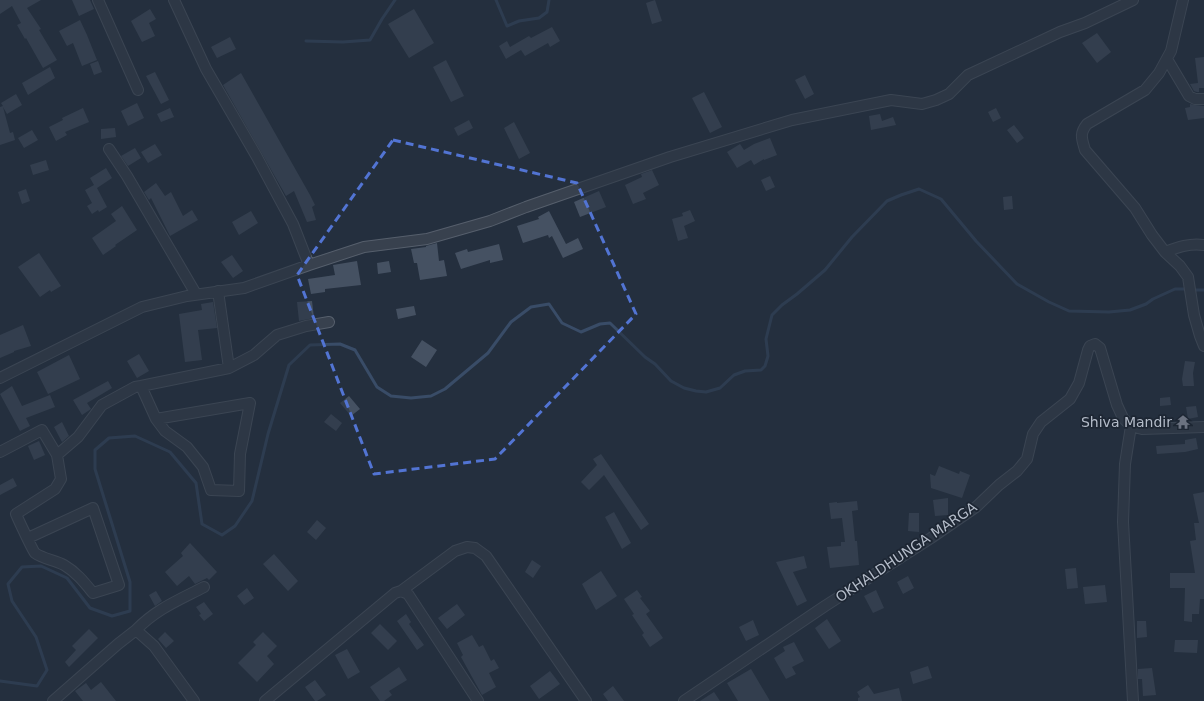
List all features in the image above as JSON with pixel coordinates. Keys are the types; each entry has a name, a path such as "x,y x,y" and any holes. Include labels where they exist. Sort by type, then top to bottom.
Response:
{"street":[{"path":"98,0 138,90"},
{"path":"174,0 206,69 257,157 293,224 309,265"},
{"path":"0,378 142,307 196,294 244,288 364,247 428,239 490,221 526,206 670,157 792,120 891,100 922,104 936,100 949,94 968,75 1133,0"},
{"path":"1184,0 1171,51 1160,74 1145,90 1087,124 1082,130 1082,139 1085,150 1135,208 1165,252 1180,266 1188,277 1194,315 1204,346"},
{"path":"1167,59 1189,96 1196,99 1204,99"},
{"path":"110,149 196,294"},
{"path":"1165,252 1180,246 1196,244 1204,245"},
{"path":"218,291 229,368"},
{"path":"57,456 78,437 102,405 135,386 229,368 254,355 278,335 306,326 329,322"},
{"name":"OKHALDHUNGA MARGA","path":"684,701 976,507 999,485 1017,471 1027,459 1033,434 1041,422 1070,399 1079,384 1088,350 1092,344 1095,344 1100,348 1117,405 1123,418 1131,426"},
{"path":"141,386 156,419 166,431 187,447 203,467 211,490 239,491 240,454 250,403 156,419"},
{"path":"1133,701 1123,522 1125,464 1131,426 1142,429 1204,427"},
{"path":"0,452 42,430 57,456 61,479 55,489 16,514 34,552 42,557 63,564 79,576 93,593 119,585 93,508 28,538"},
{"path":"265,701 395,593 401,591 456,551 467,547 475,548 486,556 586,701"},
{"path":"52,701 136,630 148,618 165,606 204,587"},
{"path":"401,591 408,594 478,701"},
{"path":"136,630 154,646 194,701"}],"highlighted area":[{"path":"393,140 577,183 636,314 495,459 374,474 297,275"}],"building":[{"path":"0,0 41,0 27,8 41,29 39,30 57,60 43,68 17,25 21,23 12,6 0,14"},
{"path":"72,0 90,0 94,9 79,16"},
{"path":"655,0 662,21 652,24 646,3"},
{"path":"150,9 156,19 149,23 155,36 142,42 131,21"},
{"path":"414,9 434,43 409,58 388,24"},
{"path":"80,20 97,60 82,66 73,43 67,46 59,31"},
{"path":"552,27 560,41 550,47 548,43 525,56 521,50 506,59 499,46 507,41 510,47 529,36 531,38"},
{"path":"1097,33 1111,52 1097,63 1082,43"},
{"path":"230,37 236,49 217,58 211,47"},
{"path":"1204,57 1204,88 1199,88 1199,92 1197,92 1194,91 1190,84 1198,83 1195,58"},
{"path":"446,60 464,96 451,102 433,67"},
{"path":"98,61 102,72 94,75 90,64"},
{"path":"50,67 55,78 28,95 22,83"},
{"path":"155,72 169,100 161,104 146,76"},
{"path":"241,73 310,195 315,205 312,207 316,220 307,222 294,191 286,196 223,85"},
{"path":"805,75 814,94 805,99 795,80"},
{"path":"704,92 722,127 710,133 692,98"},
{"path":"16,94 22,105 7,114 3,107 10,133 13,132 15,140 0,145 0,107 3,106 1,103"},
{"path":"137,103 144,118 128,126 121,111"},
{"path":"1190,104 1204,106 1204,118 1188,120 1185,108 1190,107"},
{"path":"83,108 89,122 65,132 67,135 56,141 49,127 63,120 62,118"},
{"path":"170,108 174,117 161,122 157,114"},
{"path":"996,108 1001,118 993,122 988,112"},
{"path":"880,114 882,121 893,117 896,125 871,130 869,116"},
{"path":"469,120 473,128 458,136 454,128"},
{"path":"514,122 530,153 519,159 504,128"},
{"path":"1014,125 1024,138 1017,143 1007,130"},
{"path":"115,128 116,137 101,139 101,129"},
{"path":"32,130 38,140 24,148 18,138"},
{"path":"770,138 777,155 764,159 754,165 751,160 737,168 727,152 740,144 744,150 754,144"},
{"path":"155,144 162,155 148,163 141,152"},
{"path":"135,148 141,158 128,166 121,156"},
{"path":"46,160 49,170 33,175 30,165"},
{"path":"106,168 112,178 97,188 107,207 92,214 87,206 92,203 85,190 94,185 90,178"},
{"path":"652,170 659,185 643,193 646,199 633,204 625,185 642,177 641,174"},
{"path":"770,176 775,187 766,191 761,180"},
{"path":"156,183 165,196 171,192 183,216 192,210 198,220 170,236 151,198 149,200 144,192"},
{"path":"26,189 30,201 22,204 18,192"},
{"path":"599,191 606,207 580,217 574,202"},
{"path":"1012,196 1013,209 1004,210 1003,197"},
{"path":"122,206 137,230 103,255 92,238 116,221 111,214"},
{"path":"690,210 695,221 684,226 688,238 678,241 672,219 683,216 682,213"},
{"path":"251,211 258,223 239,235 232,222"},
{"path":"549,211 566,244 578,238 583,249 563,258 552,236 549,238 548,235 523,243 517,226 539,219 538,217"},
{"path":"437,243 439,261 444,260 447,276 420,280 417,263 414,263 411,249 426,247"},
{"path":"499,244 503,260 490,263 490,260 461,269 455,253 467,249 468,252"},
{"path":"39,253 61,286 51,292 50,290 40,297 18,267"},
{"path":"232,255 243,271 233,278 221,262"},
{"path":"357,261 361,285 325,289 325,292 311,294 308,279 335,275 333,265"},
{"path":"389,261 391,272 378,274 377,263"},
{"path":"312,301 314,318 299,321 297,302"},
{"path":"213,302 217,328 198,330 202,360 185,362 179,314 202,310 201,304"},
{"path":"414,306 416,315 398,319 396,309"},
{"path":"23,325 31,346 14,351 0,358 0,335"},
{"path":"422,340 437,350 426,367 411,357"},
{"path":"139,354 149,371 137,378 127,361"},
{"path":"69,355 80,379 48,394 37,372"},
{"path":"1185,361 1195,362 1193,373 1194,386 1183,386 1182,379"},
{"path":"108,381 112,388 87,403 91,409 82,415 73,400"},
{"path":"12,386 22,406 50,395 55,407 26,418 30,426 20,431 0,394"},
{"path":"349,396 360,409 351,416 340,403"},
{"path":"1170,397 1171,405 1160,406 1160,398"},
{"path":"1196,406 1198,417 1188,419 1186,407"},
{"path":"331,414 342,423 336,431 324,422"},
{"path":"62,422 69,436 62,442 54,427"},
{"path":"1196,438 1198,449 1185,452 1157,454 1156,446 1185,444 1185,440"},
{"path":"39,441 45,455 34,460 28,446"},
{"path":"601,454 649,524 641,530 604,475 589,490 581,482 597,465 593,459"},
{"path":"939,466 959,474 960,471 970,475 962,498 931,488 930,474 935,476"},
{"path":"13,478 17,486 0,495 0,485"},
{"path":"1204,492 1204,599 1200,599 1199,614 1192,614 1192,622 1184,621 1185,588 1170,588 1170,573 1195,573 1190,541 1196,540 1194,523 1199,523 1193,494"},
{"path":"948,498 948,515 935,516 933,500"},
{"path":"857,501 858,510 852,511 859,565 830,568 827,547 841,546 841,542 845,542 842,518 831,519 829,503"},
{"path":"614,512 631,543 622,549 605,517"},
{"path":"909,513 919,513 919,532 908,531"},
{"path":"317,520 326,528 316,540 307,532"},
{"path":"190,543 217,572 209,580 207,578 195,584 189,576 177,586 165,572 183,556 181,553"},
{"path":"274,554 298,581 288,591 263,564"},
{"path":"804,556 807,568 793,572 807,601 797,606 776,562"},
{"path":"532,560 541,566 533,578 525,572"},
{"path":"1076,568 1078,588 1067,589 1065,569"},
{"path":"601,571 617,596 596,610 582,584"},
{"path":"908,576 914,588 903,594 897,582"},
{"path":"1105,585 1107,602 1085,604 1083,587"},
{"path":"247,588 254,598 244,605 237,596"},
{"path":"637,590 642,597 640,598 650,611 646,614 663,638 650,647 642,635 644,633 632,615 634,614 624,599"},
{"path":"876,590 884,608 873,613 864,596"},
{"path":"156,591 162,601 155,606 149,595"},
{"path":"204,602 213,614 204,621 199,615 201,614 196,607"},
{"path":"457,604 465,615 447,629 438,618"},
{"path":"406,614 411,622 409,624 424,645 417,650 397,621"},
{"path":"827,619 841,641 829,649 815,628"},
{"path":"753,620 759,635 746,641 739,627"},
{"path":"1137,621 1146,621 1147,637 1137,638"},
{"path":"380,624 397,641 388,650 371,633"},
{"path":"89,629 98,638 69,667 65,662 76,650 72,646"},
{"path":"165,632 174,641 166,648 158,639"},
{"path":"263,632 277,646 267,656 274,664 257,682 238,663 256,645 253,642"},
{"path":"472,635 479,647 483,645 491,661 494,659 499,668 489,673 496,687 482,695 461,657 463,655 457,643"},
{"path":"1175,640 1198,640 1197,653 1174,652"},
{"path":"794,642 804,661 792,667 796,674 786,679 774,658 785,651 783,647"},
{"path":"347,649 360,672 348,679 335,655"},
{"path":"928,666 932,678 913,684 910,672"},
{"path":"399,667 407,680 389,691 392,695 384,701 380,701 370,687"},
{"path":"1152,668 1156,695 1143,696 1142,679 1138,679 1138,669"},
{"path":"751,669 770,701 738,701 727,683"},
{"path":"550,671 560,684 539,699 530,686"},
{"path":"315,680 326,695 317,701 315,701 305,687"},
{"path":"101,682 116,701 83,701 75,691 86,683 91,690"},
{"path":"868,685 874,694 899,688 902,701 858,701 858,698 860,697 857,692"},
{"path":"613,686 624,701 608,701 603,694"},
{"path":"714,692 720,701 700,701"}],"waterway":[{"path":"306,41 343,42 370,40 395,0"},
{"path":"496,0 507,26 519,21 539,18 547,12 549,0"},
{"path":"0,681 37,686 47,670 36,637 12,601 8,584 22,567 41,566 67,578 90,608 112,616 130,611 130,582 95,469 95,450 109,438 135,436 170,452 196,483 202,524 222,535 235,526 252,501 268,434 289,365 310,345 340,344 355,350 377,387 391,396 411,398 431,396 445,389 488,353 511,322 531,307 549,304 562,323 581,332 600,324 610,323 645,357 655,364 671,381 684,388 706,392 720,388 734,375 745,371 761,370 765,366 768,356 766,339 772,315 825,270 852,237 887,201 919,189 941,199 976,241 1017,284 1049,302 1069,311 1109,312 1130,310 1146,304 1153,299 1175,289 1187,289"},
{"path":"1193,290 1204,290"}],"place":[{"name":"Shiva Mandir","path":"1183,422"}]}
